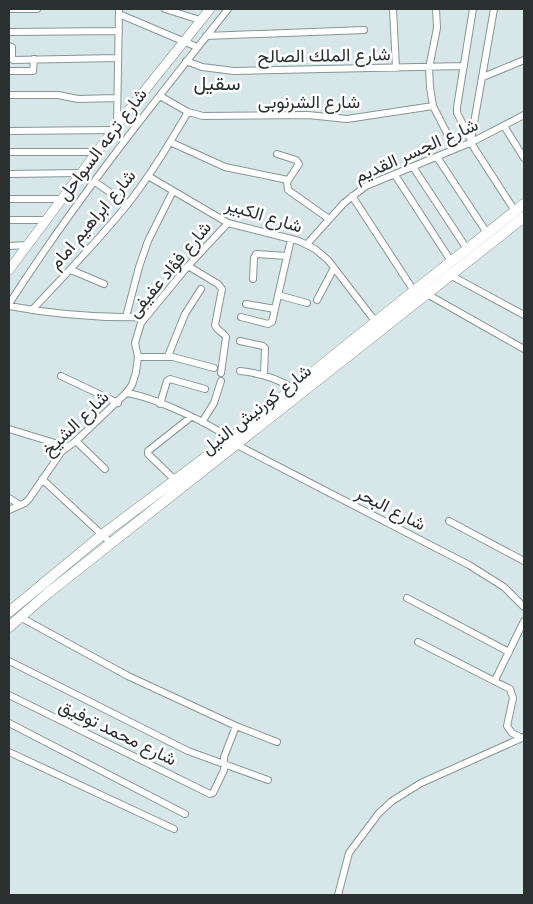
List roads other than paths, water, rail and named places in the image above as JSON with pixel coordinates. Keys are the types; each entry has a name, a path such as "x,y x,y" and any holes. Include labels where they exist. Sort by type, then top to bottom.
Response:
{"main road":[{"name":"شارع ترعه السواحل","path":"9,269 115,127 210,9"},
{"name":"شارع كورنيش النيل","path":"9,612 102,535 174,479 233,442 293,388 427,294 520,214 524,204"},
{"name":"شارع كورنيش النيل","path":"9,627 345,352 375,322 487,233 520,214"}],"street":[{"path":"9,9 37,9"},
{"path":"165,9 200,20"},
{"name":"شارع ترعه السواحل","path":"9,305 49,242 186,61 228,9"},
{"path":"393,9 396,68"},
{"path":"436,9 436,39 429,68 432,106 456,149"},
{"path":"473,9 457,110 471,141 520,214"},
{"path":"471,141 494,9"},
{"path":"9,131 115,127 119,11 197,47"},
{"path":"206,36 364,30"},
{"path":"9,32 118,31"},
{"path":"9,46 12,47 12,60 118,58"},
{"path":"9,71 33,71 34,59"},
{"path":"483,77 524,60"},
{"name":"شارع الملك الصالح","path":"186,61 202,67 234,71 464,66"},
{"path":"9,95 58,95 78,99 117,98"},
{"name":"شارع الشرنوبى","path":"160,96 188,112 203,116 308,115 347,119 432,106"},
{"name":"شارع ابراهيم امام","path":"32,310 71,270 127,204 148,176 188,112"},
{"name":"شارع الجسر القديم","path":"307,244 352,196 375,181 395,175 456,149 524,115"},
{"path":"504,126 524,158"},
{"path":"170,142 225,167 288,180"},
{"path":"9,152 96,152"},
{"path":"277,154 296,160 299,164 288,180 286,186 288,190 329,219"},
{"path":"437,157 487,233"},
{"path":"413,167 467,249"},
{"path":"9,174 80,173"},
{"path":"395,175 451,262"},
{"name":"شارع الكبير","path":"148,176 228,223 291,238 307,244 322,254 375,322"},
{"path":"94,182 127,204"},
{"path":"126,318 139,267 148,241 173,191"},
{"path":"352,196 414,291"},
{"path":"9,199 61,199"},
{"path":"9,220 46,220"},
{"name":"شارع فؤاد عفيفى","path":"126,393 134,379 138,357 134,343 144,317 228,223"},
{"path":"241,317 270,324 273,320 291,238"},
{"path":"9,246 27,245"},
{"path":"253,279 254,258 256,254 287,256"},
{"path":"188,266 218,284 222,289 215,325 226,337 221,373"},
{"path":"317,300 334,268"},
{"path":"71,270 104,284"},
{"path":"450,275 524,315"},
{"path":"168,356 185,314 201,289"},
{"path":"427,294 524,350"},
{"path":"278,296 307,303"},
{"path":"246,304 275,309"},
{"path":"9,305 32,310 126,318 144,317"},
{"path":"240,341 263,346 264,375"},
{"path":"138,357 168,356 214,368"},
{"path":"240,371 279,379 293,388"},
{"path":"61,376 118,403"},
{"path":"160,404 167,381 170,379 205,389"},
{"path":"202,422 214,403 221,381"},
{"name":"شارع الشيخ","path":"9,510 29,499 58,456 118,403 126,393 191,416 218,429 233,442"},
{"path":"174,479 148,454 148,451 191,416"},
{"path":"9,429 68,447"},
{"path":"76,441 105,469"},
{"name":"شارع البحر","path":"233,442 469,565 504,586 524,606"},
{"path":"42,479 111,543"},
{"path":"9,498 20,505"},
{"path":"449,521 524,561"},
{"path":"407,598 508,652"},
{"path":"20,617 128,676 236,726 278,742"},
{"path":"496,681 524,621"},
{"path":"418,642 510,689 513,698 507,726 512,733 523,737"},
{"path":"9,661 188,751 268,780"},
{"name":"شارع محمد توفيق","path":"9,695 210,794 213,793 224,770 224,764"},
{"path":"9,723 185,814"},
{"path":"224,764 224,757 236,726"},
{"path":"338,895 348,853 379,813 392,801 421,783 523,737"},
{"path":"9,752 174,829"}],"district":[{"name":"سقيل","path":"217,83"}]}
